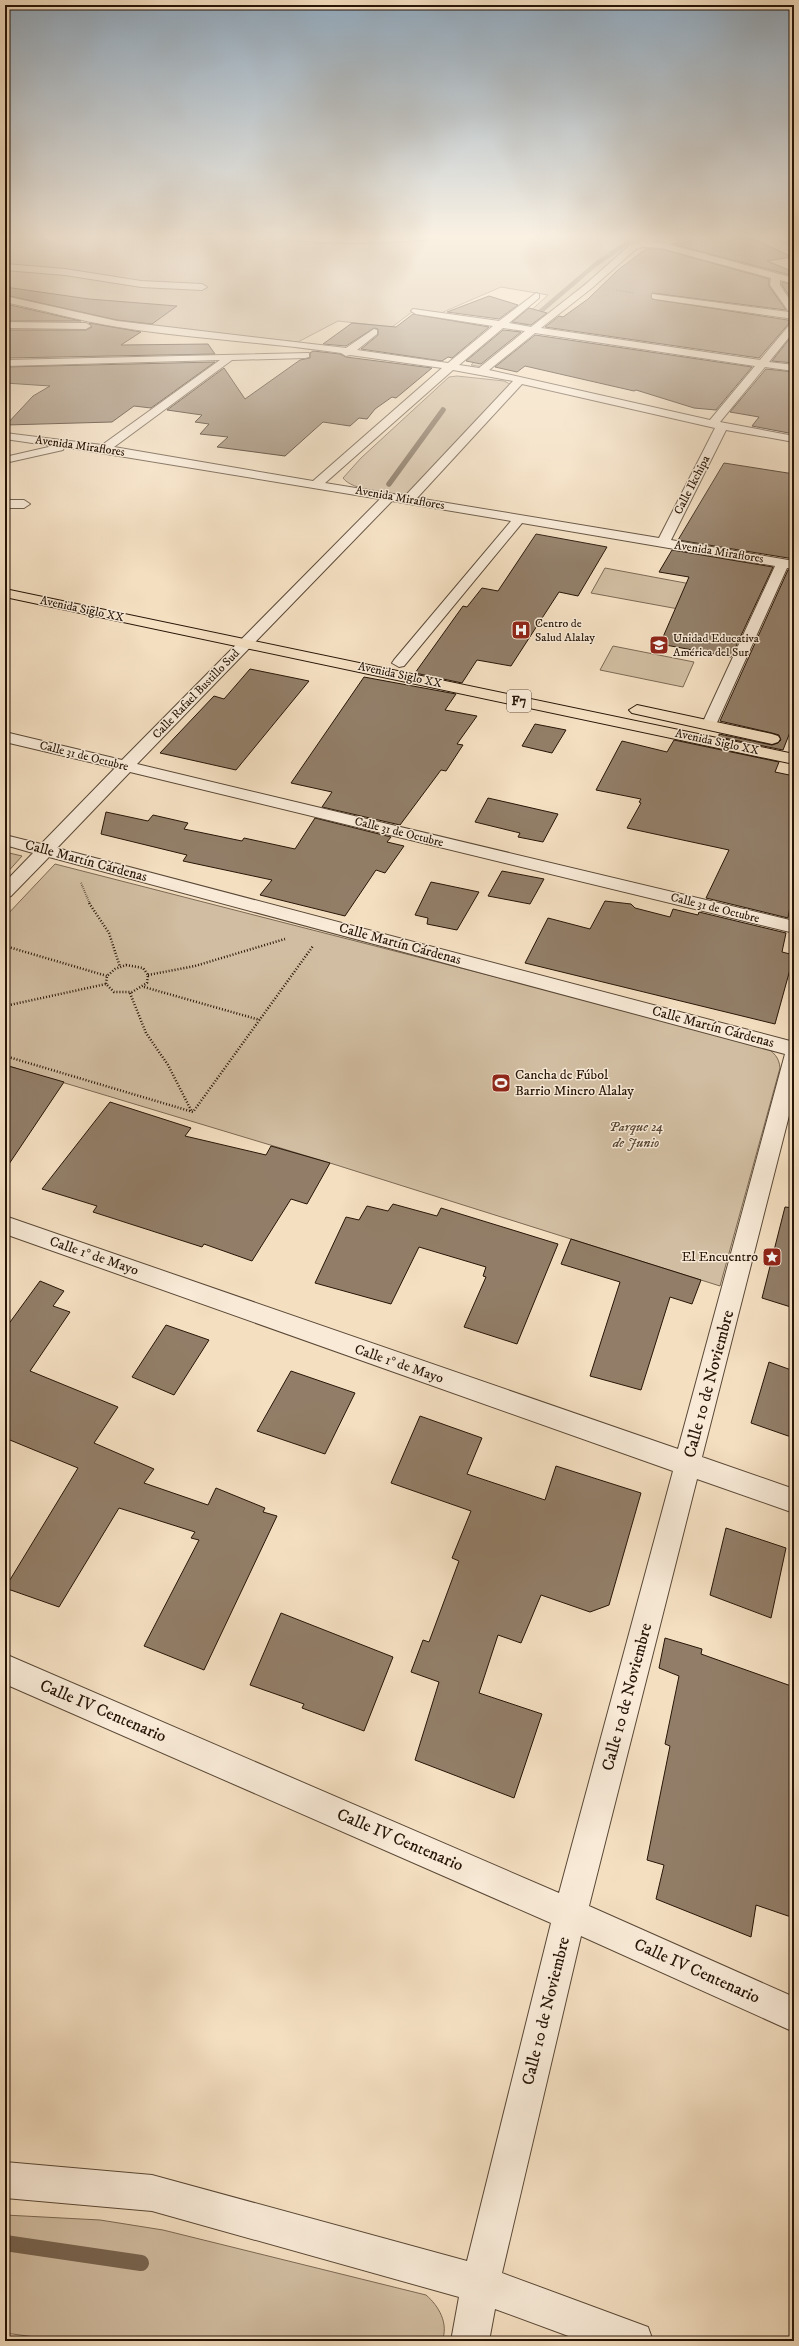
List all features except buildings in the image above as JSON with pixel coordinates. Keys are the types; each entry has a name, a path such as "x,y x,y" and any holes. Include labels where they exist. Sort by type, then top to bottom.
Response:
{"highway":[{"name":"Avenida Siglo XX","path":"5,582 250,638 794,758"},
{"name":"Avenida Siglo XX","path":"5,593 250,638 399,663 562,695"},
{"name":"Avenida Siglo XX","path":"624,708 710,724 786,742"}],"street":[{"path":"299,344 346,353 482,371 718,425 794,439"},
{"path":"5,363 228,359 346,353 357,344"},
{"path":"316,484 450,367 478,344"},
{"path":"482,371 517,344"},
{"path":"635,344 764,362 794,368"},
{"name":"Calle Ikchipa","path":"663,543 718,425 778,344"},
{"path":"104,449 228,359"},
{"path":"408,500 522,380"},
{"name":"Avenida Miraflores","path":"5,436 104,449 789,564"},
{"path":"5,460 76,445"},
{"name":"Calle Rafael Bustillo Sud","path":"5,892 250,638 389,497"},
{"path":"5,504 24,504"},
{"path":"399,663 520,518"},
{"path":"710,724 789,564"},
{"name":"Calle 31 de Octubre","path":"5,737 794,927"},
{"name":"Calle Martín Cárdenas","path":"5,840 326,929 794,1049"},
{"name":"Calle 10 de Noviembre","path":"470,2341 480,2284 570,1914 794,1056"},
{"name":"Calle 1° de Mayo","path":"5,1225 794,1501"},
{"name":"Calle IV Centenario","path":"5,1669 570,1914 794,2015"},
{"path":"5,2180 152,2192 480,2284 634,2341"}],"path":[{"path":"45,850 59,868 79,873 85,896 109,933 120,967"},
{"path":"148,975 195,966 326,929"},
{"path":"192,1112 326,929"},
{"path":"5,946 107,976"},
{"path":"148,975 138,966 120,967 107,976 106,984 111,991 117,993 130,993 144,987 260,1020"},
{"path":"144,987 148,975"},
{"path":"5,1006 106,984"},
{"path":"130,993 146,1033 168,1065 192,1112"},
{"path":"5,1056 192,1112"}],"green space":[{"path":"494,344 511,344 484,367 471,365"},
{"path":"457,376 504,381 510,384 407,495 363,489 355,486 343,478 361,458 449,377"},
{"path":"605,568 696,585 684,610 591,593"},
{"path":"613,646 694,662 683,687 600,670"},
{"path":"5,852 22,856 5,875"},
{"name":"Parque 24 de Junio","path":"55,864 765,1046 776,1056 780,1068 720,1286 330,1163 5,1065 5,917"},
{"path":"5,2215 100,2220 163,2230 426,2295 435,2304 442,2316 444,2335 442,2341 65,2341 5,2333"}],"waterway":[{"path":"389,484 443,410"},
{"path":"5,2243 141,2263"}],"place":[{"name":"Centro de Salud Alalay","path":"521,630"},
{"name":"Unidad Educativa América del Sur","path":"659,645"},
{"name":"Cancha de Fúbol Barrio Minero Alalay","path":"501,1083"},
{"name":"El Encuentro","path":"772,1257"}]}
